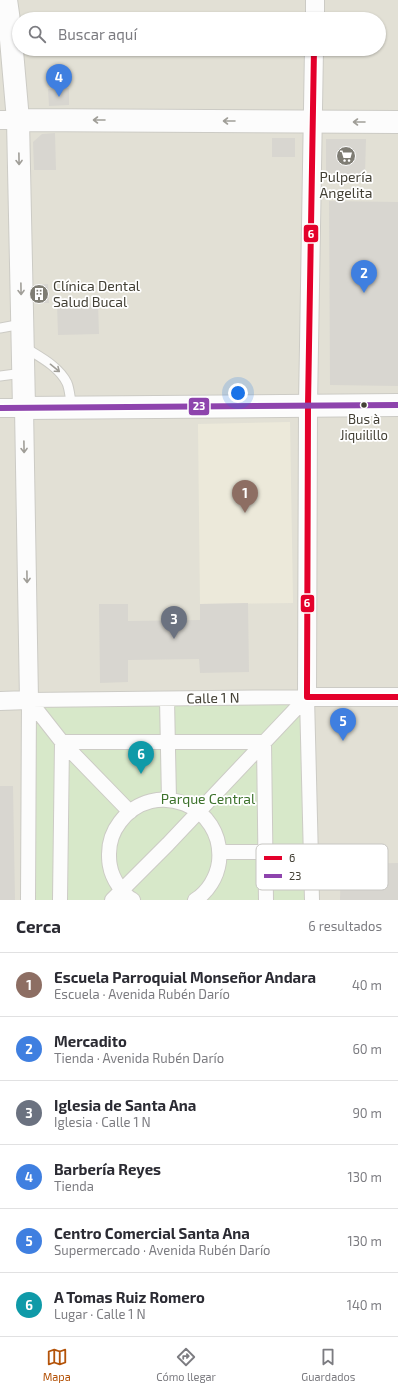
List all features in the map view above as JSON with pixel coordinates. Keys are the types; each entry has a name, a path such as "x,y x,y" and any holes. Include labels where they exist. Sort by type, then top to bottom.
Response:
{"street":[{"path":"6,0 10,28 9,120 24,373 29,700 28,900"},
{"path":"315,0 315,12"},
{"path":"311,844 307,697 308,405 314,56"},
{"path":"9,120 398,122"},
{"path":"0,408 398,405"},
{"path":"112,900 307,697"},
{"name":"Calle 1 N","path":"29,700 398,697"},
{"path":"167,699 168,800"},
{"path":"0,701 29,700"},
{"path":"29,700 62,742 130,812"},
{"path":"62,742 264,742"},
{"path":"60,900 62,742"},
{"path":"264,742 266,844"},
{"path":"134,900 129,898 117,884 110,866 109,848 114,830 126,815 141,804 159,800 177,801 194,808 207,819 216,835 220,852 218,870 202,898"},
{"path":"220,852 256,852"},
{"path":"312,890 312,900"}],"lane":[{"path":"0,328 22,324"},
{"path":"23,346 61,373 67,383 72,407"},
{"path":"0,376 24,373"}],"shaded area":[{"path":"0,0 398,0 398,900 0,900"},
{"path":"290,422 293,603 200,604 198,424"}],"green space":[{"name":"Parque Central","path":"307,697 311,844 256,844 256,890 312,890 312,900 28,900 29,700"}],"building":[{"path":"69,88 69,105 49,106 48,89"},
{"path":"55,133 56,170 34,170 33,142 42,134"},
{"path":"272,138 295,138 295,157 272,157"},
{"name":"Pulpería Angelita","path":"326,139 366,139 365,174 326,174"},
{"path":"329,201 398,202 398,386 330,385"},
{"name":"Clínica Dental Salud Bucal","path":"48,284 49,303 34,303 34,285"},
{"path":"98,303 99,334 58,335 57,304"},
{"path":"248,603 249,672 200,673 199,659 128,660 128,682 100,683 99,604 128,604 128,621 200,620 200,604"},
{"path":"0,786 13,786 15,900 0,900"},
{"path":"388,863 398,863 398,900 340,900 340,890 388,890"}],"transit line":[{"name":"6","path":"314,56 308,405 307,697 398,697"},
{"name":"23","path":"0,408 398,405"}],"place":[{"name":"Barbería Reyes","path":"59,97"},
{"name":"Pulpería Angelita","path":"346,156"},
{"name":"Mercadito","path":"364,293"},
{"name":"Clínica Dental Salud Bucal","path":"39,294"},
{"name":"Bus à Jiquilillo","path":"364,405"},
{"name":"Escuela Parroquial Monseñor Andara","path":"245,513"},
{"name":"Iglesia de Santa Ana","path":"174,639"},
{"name":"Centro Comercial Santa Ana","path":"343,741"},
{"name":"A Tomas Ruiz Romero","path":"141,774"}]}
